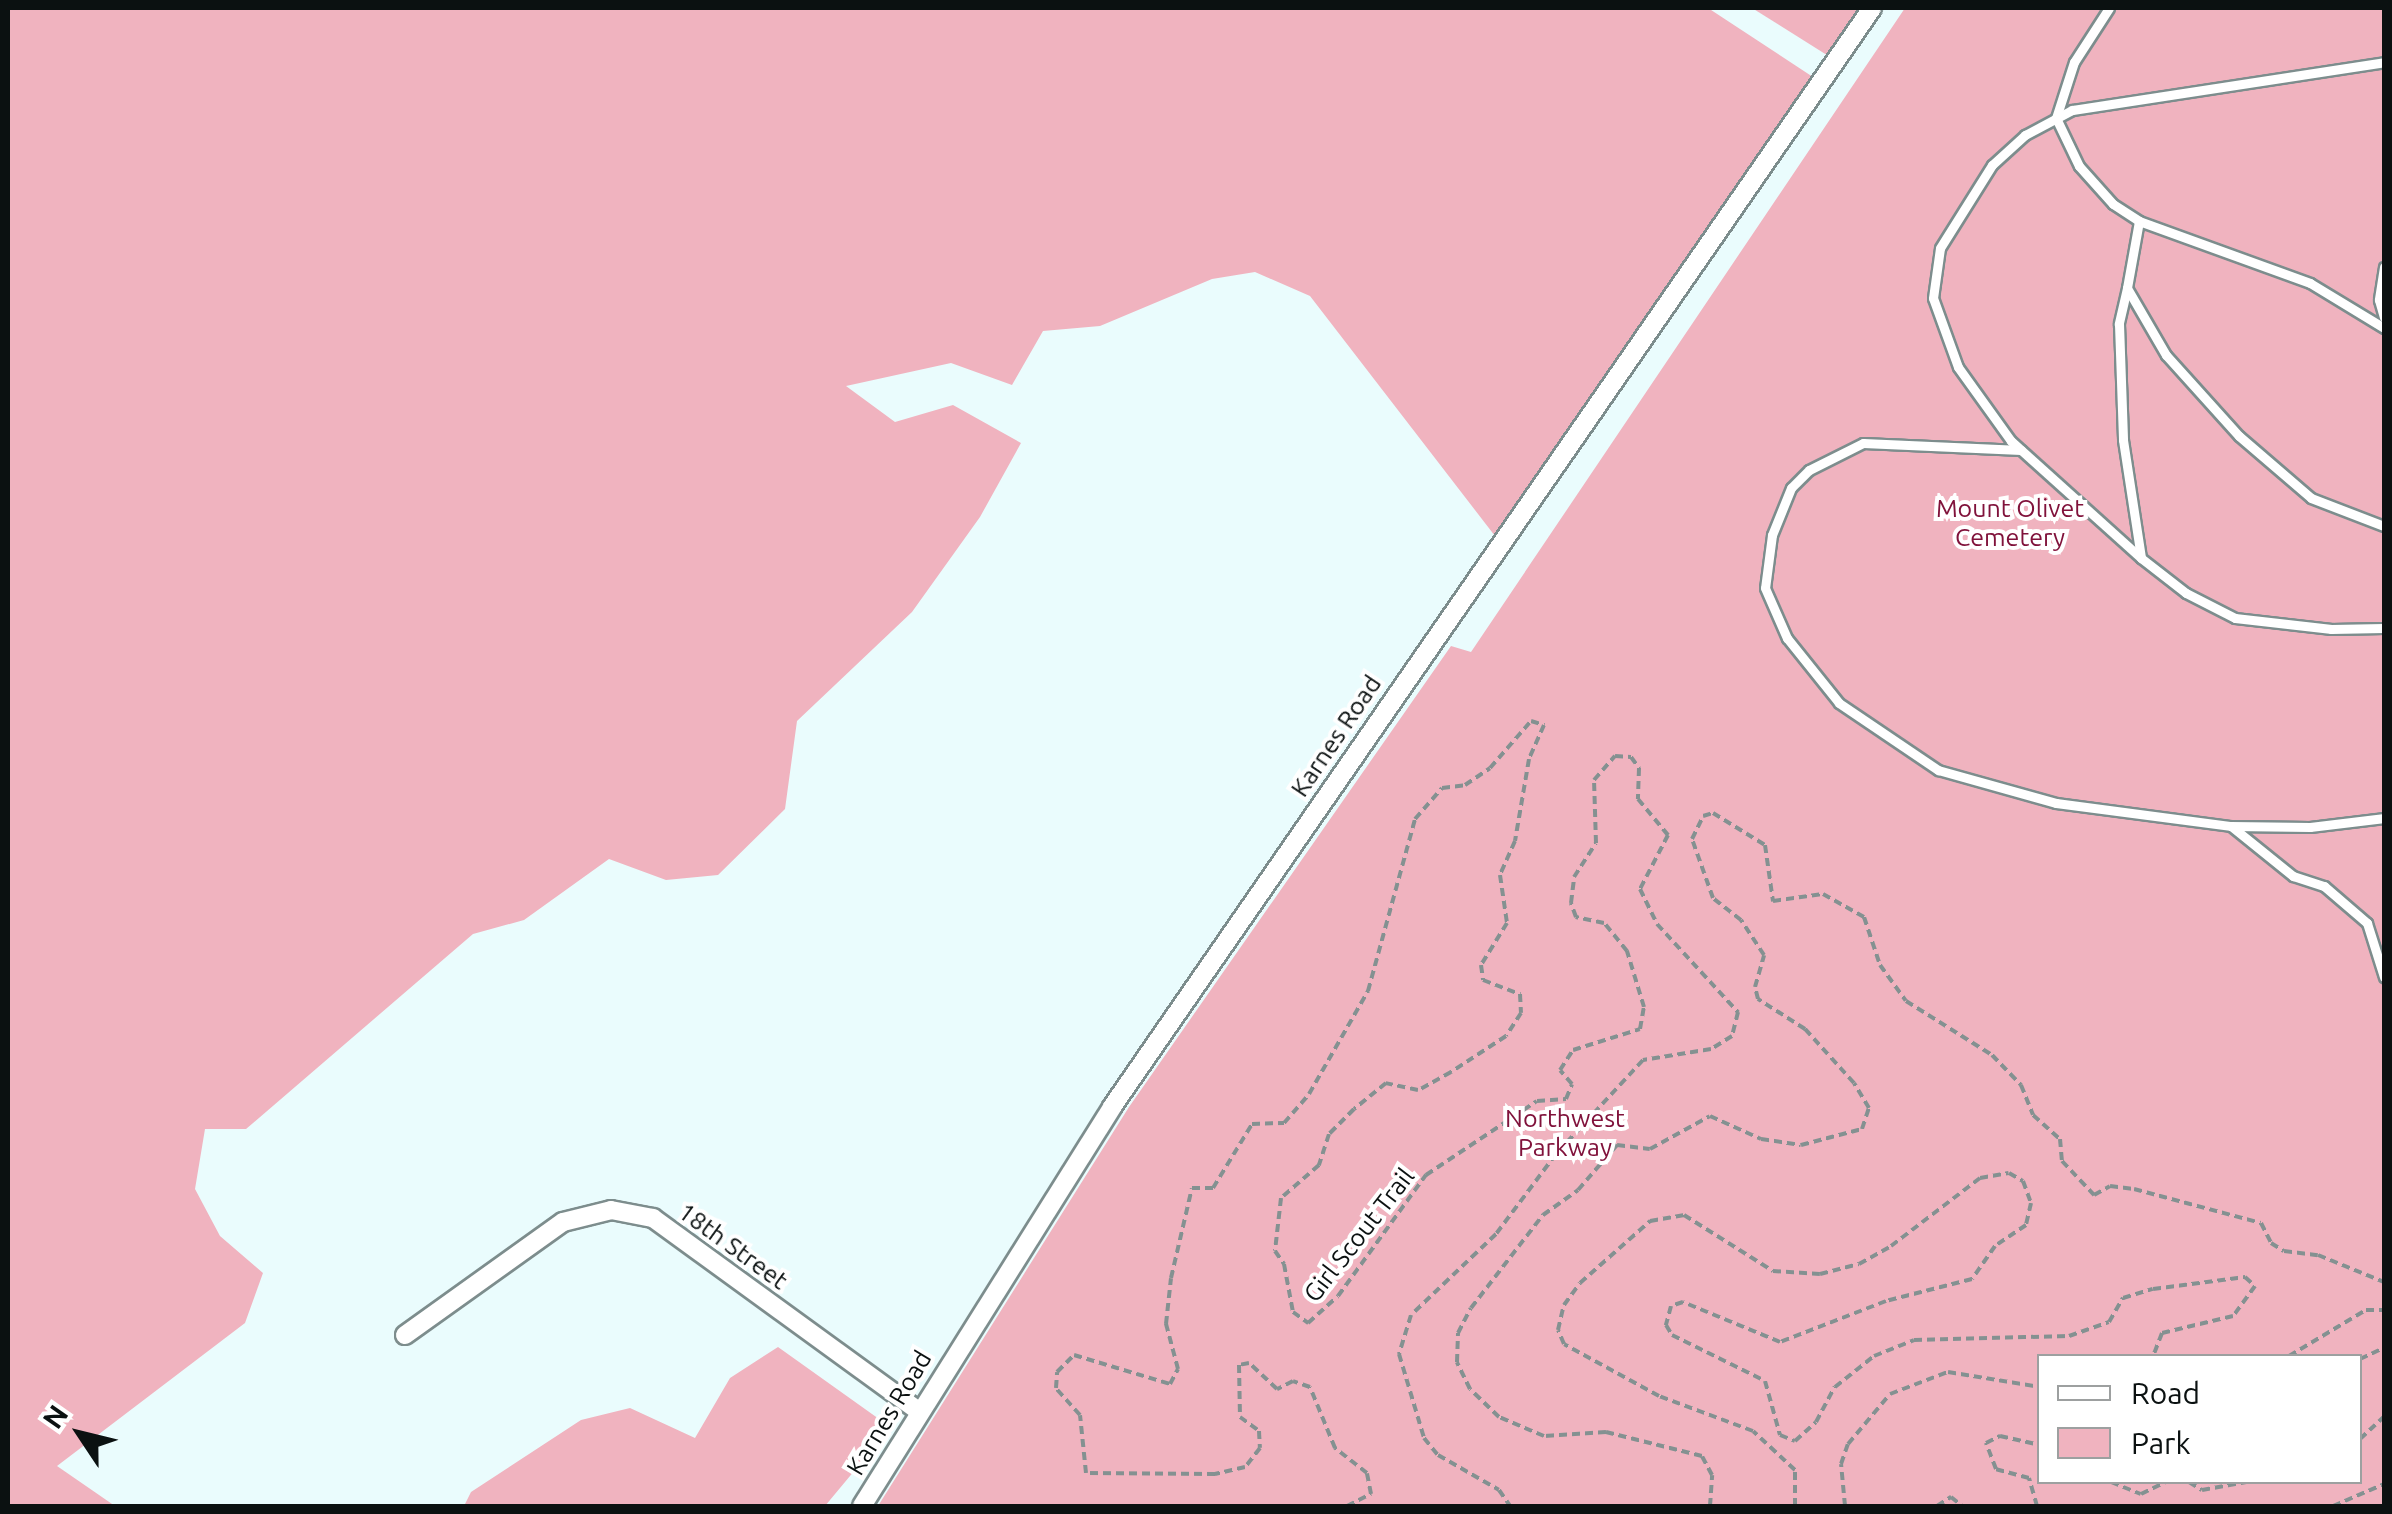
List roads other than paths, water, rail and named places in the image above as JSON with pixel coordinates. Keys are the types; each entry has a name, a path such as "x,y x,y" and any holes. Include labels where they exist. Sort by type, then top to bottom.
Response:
{"street":[{"name":"Karnes Road","path":"862,1506 1123,1090 1872,8"},
{"name":"18th Street","path":"405,1335 563,1222 610,1210 653,1218 920,1411"}],"lane":[{"path":"2110,8 2074,62 2056,118 2078,166 2112,204 2139,221 2310,283 2384,328"},
{"path":"2384,62 2150,93 2056,118 1992,164 1957,214 1932,273 1939,326 1958,367 2021,450 2141,558 2186,593 2235,618 2332,630 2384,628"},
{"path":"2139,221 2119,324 2122,440 2141,558"},
{"path":"2384,267 2379,300 2384,317"},
{"path":"2127,288 2166,355 2238,436 2311,498 2384,526"},
{"path":"2021,450 1864,443 1809,470 1780,507 1765,566 1778,624 1839,703 1938,770 2056,803 2231,826 2310,828 2384,818"},
{"path":"2231,826 2367,923 2384,977"}],"park label":[{"name":"Mount Olivet Cemetery","path":"2010,524"},
{"name":"Northwest Parkway","path":"1565,1134"}]}
